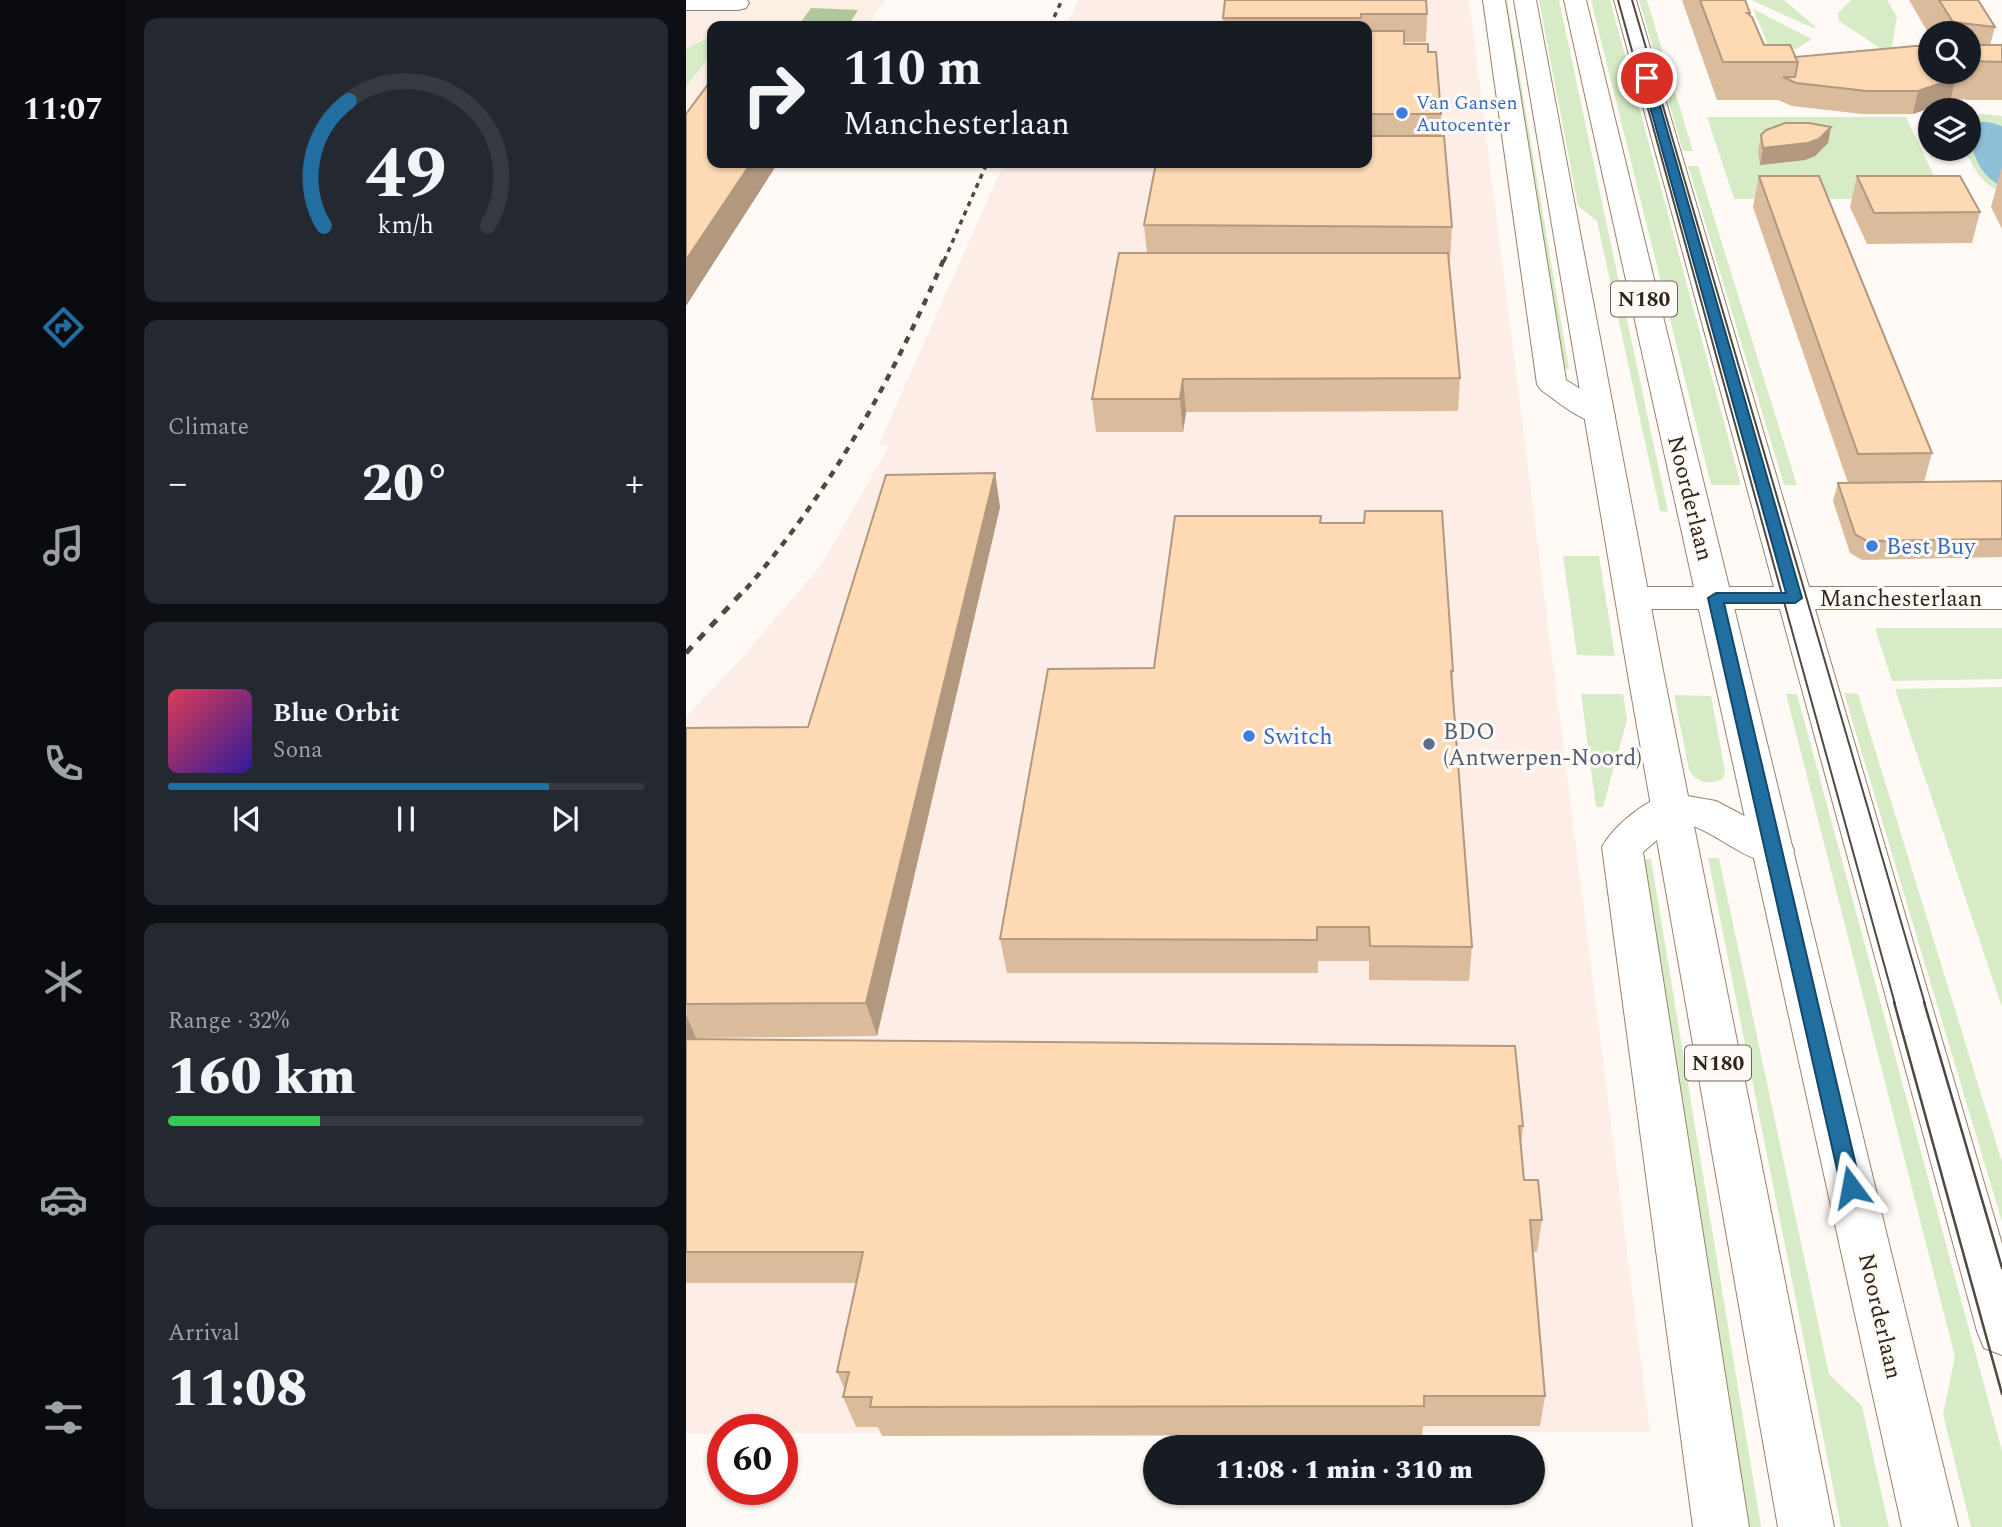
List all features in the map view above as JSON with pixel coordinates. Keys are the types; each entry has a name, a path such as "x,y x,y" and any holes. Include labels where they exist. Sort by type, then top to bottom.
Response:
{"main road":[{"path":"1494,0 1552,384 1600,415"},
{"name":"N180","path":"1525,0 1670,807 1806,1527"},
{"name":"Noorderlaan","path":"1575,0 1930,1527"},
{"path":"1625,0 2002,1331"},
{"path":"686,3 737,3"},
{"name":"Manchesterlaan","path":"1633,598 2002,598"},
{"path":"1721,1527 1622,847 1670,807 1702,811 1774,850"}],"shaded area":[{"path":"686,0 754,0 739,21 707,21 707,60 686,86"},
{"path":"749,0 885,0 870,21 719,21"},
{"path":"1078,0 1469,0 1650,1432 798,1433 798,1414 707,1414 707,1434 686,1434 686,717 741,659 822,564 889,446 879,444 1002,168 1372,168 1372,21 1068,21"},
{"path":"707,60 707,126 686,155 686,86"}],"green space":[{"path":"1501,0 1507,0 1569,369 1558,368"},
{"path":"1539,0 1559,0 1668,512 1660,511 1597,221 1578,206"},
{"path":"1591,0 1610,0 1741,485 1711,485"},
{"path":"1639,0 1647,0 1693,151 1683,151"},
{"path":"1751,0 1784,0 1817,28 1813,28"},
{"path":"1851,0 1887,0 1897,17 1891,52 1883,50 1839,21 1838,13"},
{"path":"811,8 858,10 851,21 802,21"},
{"path":"1753,9 1812,39 1796,49 1770,49"},
{"path":"707,38 707,60 686,86 686,49"},
{"path":"1981,114 2002,116 2002,192 1988,185 1971,161 1981,161"},
{"path":"1707,117 1906,117 1918,142 1918,161 1927,161 1945,199 1734,199"},
{"path":"1688,166 1698,166 1797,485 1784,485"},
{"path":"1563,556 1599,556 1615,656 1577,655"},
{"path":"1875,628 2002,628 2002,679 1892,681"},
{"path":"2002,687 2002,1007 1895,689"},
{"path":"1844,693 1858,694 2002,1162 2002,1222"},
{"path":"1581,694 1623,694 1627,720 1603,807 1596,807"},
{"path":"1786,694 1797,694 2002,1451 2002,1527 1971,1527 1943,1414 1955,1357"},
{"path":"1674,695 1711,696 1725,771 1723,779 1704,782 1689,770"},
{"path":"1708,858 1719,858 1829,1374 1862,1406 1889,1527 1841,1527"},
{"path":"1640,859 1651,859 1761,1527 1745,1527"}],"water":[{"path":"1981,122 2002,126 2002,186 1987,176 1977,161 1981,161"}],"building":[{"path":"1225,0 1426,0 1427,14 1361,14 1361,18 1223,18"},
{"path":"1700,0 1745,0 1750,13 1747,13 1752,17 1764,45 1790,45 1798,62 1723,62"},
{"path":"1939,0 1978,0 1995,27 1981,25 1981,21 1952,21"},
{"path":"1372,31 1404,31 1404,44 1428,44 1428,52 1436,52 1441,114 1372,114"},
{"path":"1981,45 2002,45 2002,62 1981,61"},
{"path":"1918,46 1918,84 1938,84 1918,91 1867,91 1796,83 1783,77 1795,77 1798,62 1795,57"},
{"path":"707,86 707,168 748,168 686,260 686,114"},
{"path":"1785,123 1831,127 1819,139 1808,143 1763,148 1761,135 1766,130"},
{"path":"1372,136 1444,136 1452,227 1144,225 1155,168 1372,168"},
{"path":"1759,176 1819,176 1932,453 1858,454"},
{"path":"1857,176 1960,176 1980,212 1874,213"},
{"path":"1119,253 1448,253 1460,378 1183,379 1180,399 1092,399"},
{"path":"995,473 866,1003 686,1004 686,728 808,727 886,475"},
{"path":"2002,481 2002,539 1867,541 1855,534 1838,483"},
{"name":"Switch","path":"1365,511 1442,511 1472,947 1370,946 1369,927 1317,927 1317,940 1000,939 1048,669 1154,668 1175,516 1321,516 1320,523 1364,523"},
{"path":"686,1039 1515,1046 1523,1126 1519,1126 1524,1180 1538,1180 1542,1220 1530,1220 1545,1396 1424,1396 1424,1406 870,1407 872,1397 843,1397 849,1372 837,1372 863,1252 686,1252"}],"tram line":[{"path":"1618,0 1895,1004"},
{"path":"1632,0 1925,1004"},
{"path":"1894,1002 2002,1394"},
{"path":"1924,1002 2002,1268"}],"railway":[{"path":"1052,21 1062,0"},
{"path":"944,261 985,168"},
{"path":"746,589 806,513 858,432 903,347 944,259"},
{"path":"686,653 747,587"}],"place":[{"name":"Van Gansen Autocenter","path":"1402,113"},
{"name":"Best Buy","path":"1872,546"},
{"name":"Switch","path":"1249,736"},
{"name":"BDO (Antwerpen-Noord)","path":"1429,744"}],"route":[{"path":"1647,78 1795,598 1716,598 1851,1187"}]}
